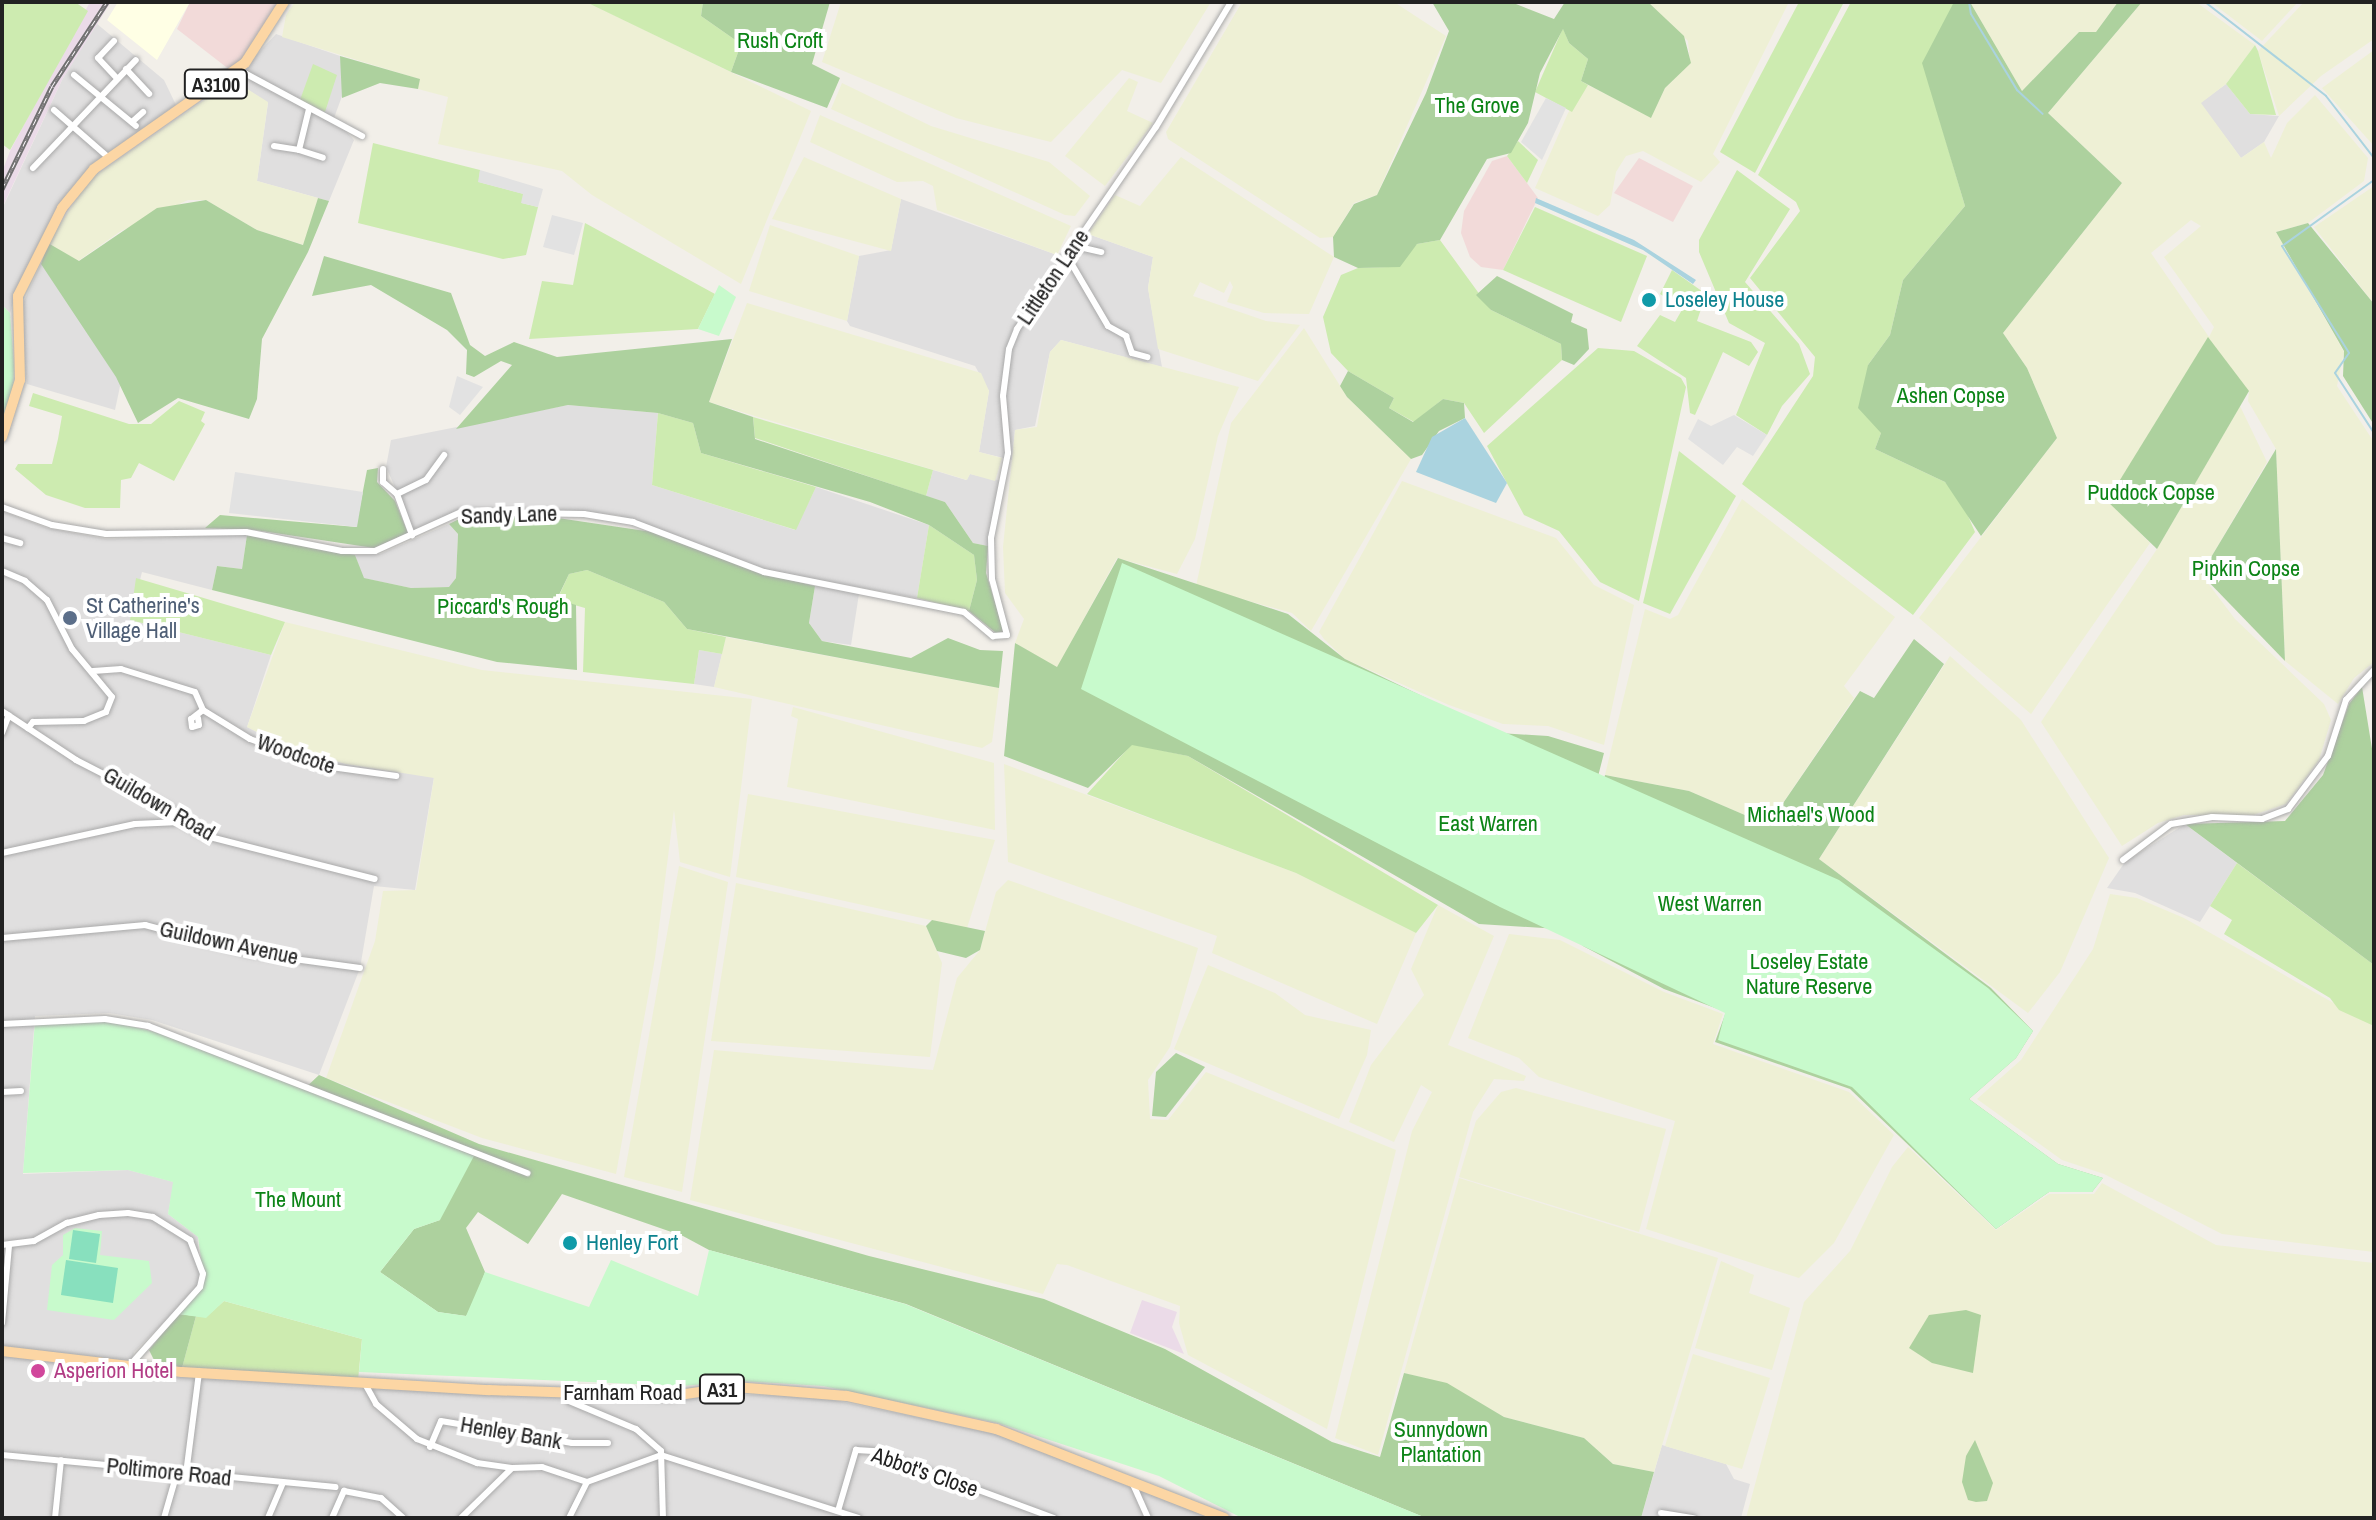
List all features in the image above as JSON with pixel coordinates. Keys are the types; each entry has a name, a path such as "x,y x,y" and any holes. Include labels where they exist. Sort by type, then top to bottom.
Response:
{"main road":[{"name":"A3100","path":"2,437 20,380 18,296 62,208 109,158 237,69 260,45 284,2"},
{"name":"Farnham Road","path":"2,1351 199,1372 564,1393 671,1396 735,1387 847,1396 996,1429 1132,1479 1224,1518"}],"street":[{"name":"Littleton Lane","path":"1007,635 992,579 991,538 1008,453 1004,377 1017,329 1184,83 1231,2"},
{"path":"91,65 114,41"},
{"path":"98,58 116,77"},
{"path":"33,168 76,126 99,93 136,60"},
{"path":"126,69 149,94"},
{"path":"237,69 362,136"},
{"path":"74,75 134,124 143,112"},
{"path":"299,150 309,109"},
{"path":"54,110 76,126 109,158"},
{"path":"274,146 323,158"},
{"path":"1075,246 1101,252"},
{"path":"1067,256 1108,326 1126,336 1132,353 1147,357"},
{"path":"397,494 426,480 444,455"},
{"path":"383,469 383,482 397,494 412,535"},
{"name":"Sandy Lane","path":"2,507 52,525 106,534 246,532 342,551 375,551 461,512 561,512 633,522 764,572 964,612 993,636 1007,635"},
{"path":"2,538 20,543"},
{"path":"2,571 47,600 72,649 112,697 106,712 75,723 33,722 28,728"},
{"name":"Woodcote","path":"93,671 121,669 195,692 203,710 250,739 324,766 396,776"},
{"path":"2123,860 2171,824 2212,817 2262,819 2288,809 2328,756 2346,700 2374,670"},
{"path":"198,718 203,710"},
{"path":"2,733 5,713"},
{"name":"Guildown Road","path":"5,713 177,812 180,822 206,836 375,879"},
{"path":"2,853 135,824 180,822"},
{"name":"Guildown Avenue","path":"2,938 145,925 250,953 360,968"},
{"path":"2,1024 105,1019 148,1026 527,1173"},
{"path":"2,1092 21,1091"},
{"path":"2,1323 5,1246 99,1215 153,1217 174,1228 199,1258 200,1287 129,1366"},
{"path":"143,1350 143,1367"},
{"path":"186,1474 199,1372"},
{"path":"364,1382 376,1404 400,1428 430,1447 490,1464 557,1471 587,1482 661,1455"},
{"path":"564,1393 569,1401 636,1429 661,1455 703,1471 858,1518"},
{"name":"Henley Bank","path":"430,1447 441,1421 572,1443 608,1443"},
{"name":"Abbot's Close","path":"838,1511 856,1450 873,1451 1054,1518"},
{"name":"Poltimore Road","path":"2,1455 335,1487"},
{"path":"661,1455 663,1518"},
{"path":"55,1518 61,1460"},
{"path":"490,1464 496,1481"},
{"path":"461,1518 512,1468"},
{"path":"164,1518 177,1473"},
{"path":"1132,1479 1148,1518"},
{"path":"569,1518 587,1482"},
{"path":"268,1518 283,1483"},
{"path":"332,1518 344,1491 381,1498 403,1518"},
{"path":"1661,1513 1694,1518"}],"shaded area":[{"path":"90,2 111,2 62,80 2,208 2,172 10,151"},
{"path":"118,2 190,2 157,60 107,20"},
{"path":"190,2 279,2 243,60 230,70 177,29"},
{"path":"295,2 587,2 811,111 741,284 592,195 562,171 438,144 448,97 418,89 419,79 282,37 286,15"},
{"path":"841,2 1211,2 1161,83 1122,70 1051,142 956,118 822,62"},
{"path":"1242,2 1394,2 1446,36 1377,195 1354,203 1333,237 1320,238 1168,139 1166,132"},
{"path":"1648,2 1789,2 1713,154 1720,162 1701,182 1643,151 1626,156 1616,172 1610,205 1598,216 1535,188 1568,113 1588,85 1651,117 1665,88 1690,63 1688,41"},
{"path":"1970,2 2118,2 2096,32 2079,32 2022,91"},
{"path":"2142,2 2196,2 2255,45 2226,84 2201,103 2241,158 2264,142 2271,158 2287,123 2315,95 2368,158 2364,181 2308,223 2276,232 2344,352 2337,386 2374,442 2374,662 2354,678 2338,704 2285,661 2276,449 2248,401 2249,391 2108,500 2150,543 2031,714 1919,618 2057,438 2027,368 2003,333 2122,183 2048,113","holes":["2191,220 2201,226 2164,257 2214,327 2209,337 2151,253"]},
{"path":"2211,2 2298,2 2262,41"},
{"path":"2304,2 2372,2 2374,39 2321,76 2279,116 2258,51"},
{"path":"96,23 164,80 176,105 75,185 20,281 10,313 2,305 2,209 62,80"},
{"path":"276,34 340,56 345,88 334,118 354,140 329,201 257,181 268,103 233,80"},
{"path":"2374,50 2374,146 2322,88"},
{"path":"1129,78 1138,82 1127,111 1153,123 1105,186 1065,156"},
{"path":"233,80 268,102 257,181 318,198 304,245 257,230 206,200 188,200 121,231 78,261 48,243 89,180"},
{"path":"842,83 931,126 1049,162 1090,196 1075,216 1065,215 831,109"},
{"path":"2226,84 2250,114 2279,116 2264,142 2241,158 2200,103"},
{"path":"1546,98 1566,108 1542,160 1521,142"},
{"path":"820,115 1071,226 1057,255 937,210 933,186 923,181 897,182 810,142"},
{"path":"1507,156 1538,198 1503,270 1481,267 1470,257 1461,233 1464,211 1492,161"},
{"path":"804,157 901,199 891,251 772,219"},
{"path":"1181,157 1334,257 1309,314 1264,313 1227,302 1233,287 1230,281 1224,293 1200,282 1193,296 1266,321 1300,325 1258,381 1158,349 1148,288 1153,257 1088,234 1115,195 1140,206"},
{"path":"1639,158 1693,186 1673,222 1614,193"},
{"path":"480,170 543,189 538,207 521,203 523,194 478,182"},
{"path":"2374,186 2374,304 2314,227"},
{"path":"901,199 1057,255 1088,234 1153,257 1148,288 1162,367 1061,340 1050,352 1035,426 1015,430 1012,460 979,452 989,391 975,366 850,326 847,321 859,256 891,250"},
{"path":"552,215 583,223 574,255 543,247"},
{"path":"770,225 859,256 847,321 749,291"},
{"path":"41,264 123,372 115,410 27,384 20,310"},
{"path":"747,303 981,373 989,391 979,452 1002,458 995,481 970,474 967,480 709,402"},
{"path":"1304,328 1347,397 1411,459 1311,631 1292,613 1196,586 1231,423"},
{"path":"1061,340 1239,387 1218,436 1195,539 1177,574 1117,558 1057,668 1015,643 1024,619 1005,593 1003,547 1015,430 1037,427 1050,352"},
{"path":"457,376 483,387 460,415 449,407"},
{"path":"568,405 658,413 652,485 795,530 816,487 929,525 917,598 771,571 617,515 465,508 414,530 386,467 391,440"},
{"path":"2240,406 2267,462 2201,574 2235,619 2324,704 2331,720 2319,760 2286,804 2253,815 2184,815 2158,823 2122,846 2041,722 2157,549"},
{"path":"1734,415 1767,435 1753,456 1737,447 1723,465 1688,439 1698,419 1711,426"},
{"path":"933,470 966,480 970,474 1002,481 988,546 973,543 945,502 926,496"},
{"path":"235,472 363,492 357,527 229,513"},
{"path":"1402,481 1556,538 1594,585 1634,605 1604,745 1548,726 1503,724 1449,705 1345,659 1324,639 1319,632"},
{"path":"1742,499 1895,617 1844,686 1854,698 1768,825 1689,791 1605,775 1645,609 1670,619 1678,615"},
{"path":"2,511 47,528 106,539 247,535 242,569 217,566 212,590 142,572 130,620 271,655 247,727 291,749 346,764 434,777 415,890 374,886 360,968 319,1075 152,1020 109,1013 35,1016 23,1174 128,1170 174,1182 168,1214 198,1237 200,1286 134,1352 131,1369 359,1389 813,1396 995,1433 1214,1518 2,1518"},
{"path":"449,524 458,534 456,578 450,587 411,588 363,578 355,555 380,554"},
{"path":"815,586 859,594 851,645 822,641 809,623"},
{"path":"285,622 482,670 752,699 730,877 680,862 674,810 655,958 616,1174 482,1138 326,1078 375,941 383,891 416,890 434,778 346,764 291,749 247,727"},
{"path":"726,637 999,688 992,742 982,748 714,687"},
{"path":"699,650 722,654 714,687 694,684"},
{"path":"1950,656 2021,720 2109,858 2060,972 2028,1013 1819,859"},
{"path":"793,707 994,763 995,830 787,787 798,719 791,716"},
{"path":"1004,764 1296,873 1416,933 1377,1024 1212,953 1217,936 1008,862"},
{"path":"748,794 995,840 967,928 736,877"},
{"path":"2185,824 2237,863 2200,922 2135,893 2107,888 2125,862"},
{"path":"679,866 728,882 682,1192 624,1177"},
{"path":"1008,880 1198,948 1170,1047 1148,1080 1150,1119 1168,1120 1206,1072 1396,1150 1327,1429 1188,1355 1179,1323 1180,1306 1067,1265 1057,1264 1043,1294 690,1200 714,1050 933,1070 957,978 980,950 996,892"},
{"path":"736,883 926,926 942,963 930,1057 711,1041"},
{"path":"2110,894 2137,898 2184,918 2374,1026 2374,1252 2222,1234 2104,1174 2062,1160 1977,1099 2021,1060 2093,949"},
{"path":"1438,905 1494,936 1448,1045 1526,1076 1524,1081 1494,1079 1473,1112 1378,1455 1335,1438 1412,1131 1432,1092 1421,1085 1394,1142 1349,1122 1371,1065 1424,995 1411,969"},
{"path":"1509,934 1560,940 1664,992 1723,1014 1713,1044 1849,1092 1894,1135 1834,1243 1799,1278 1646,1229 1675,1121 1539,1077 1519,1058 1468,1038"},
{"path":"1208,965 1275,993 1305,1015 1371,1030 1367,1055 1339,1119 1174,1049"},
{"path":"1516,1088 1666,1129 1639,1232 1459,1177 1476,1121 1501,1092"},
{"path":"1908,1147 1996,1230 2049,1194 2094,1194 2102,1183 2216,1245 2374,1263 2374,1518 1746,1518 1804,1302 1850,1251 1892,1167"},
{"path":"1459,1178 1718,1258 1654,1472 1613,1464 1584,1438 1504,1417 1447,1384 1404,1373"},
{"path":"1721,1261 1754,1275 1749,1293 1790,1308 1772,1370 1695,1348"},
{"path":"1142,1300 1177,1312 1172,1327 1184,1354 1130,1333"},
{"path":"1693,1354 1770,1378 1742,1469 1665,1446"},
{"path":"1662,1445 1726,1464 1734,1479 1750,1484 1741,1518 1641,1518"}],"green space":[{"path":"2,2 75,2 88,11 10,150 2,144"},
{"path":"586,2 703,2 701,16 741,44 731,72"},
{"name":"Rush Croft","path":"703,2 830,2 812,64 840,78 827,108 731,72 741,44 701,16"},
{"name":"The Grove","path":"1432,2 1511,2 1554,19 1565,2 1648,2 1684,36 1691,63 1665,88 1651,118 1581,81 1588,59 1569,43 1563,29 1540,73 1528,123 1511,153 1487,159 1440,240 1417,244 1400,267 1358,268 1334,257 1333,237 1354,204 1377,195 1426,93 1449,31"},
{"path":"1799,2 1844,2 1755,173 1720,152"},
{"path":"1851,2 1956,3 1923,63 1965,206 1903,280 1890,335 1868,365 1881,433 1875,449 1945,482 1962,502 1975,532 1913,615 1742,484 1813,376 1815,357 1750,278 1800,211 1796,202 1758,175"},
{"name":"Ashen Copse","path":"1954,2 1970,2 2022,91 2079,32 2096,32 2118,2 2142,2 2048,113 2122,183 2003,333 2027,368 2057,438 1981,536 1945,482 1875,449 1881,433 1858,408 1868,365 1890,335 1903,280 1965,206 1922,63"},
{"path":"1563,28 1569,43 1588,59 1581,81 1588,85 1572,112 1535,92"},
{"path":"2255,45 2276,115 2250,114 2226,84"},
{"path":"340,56 420,79 418,89 380,83 342,98"},
{"path":"313,64 337,75 325,112 300,100"},
{"path":"1518,141 1538,160 1527,183 1507,156"},
{"path":"373,143 480,170 479,182 524,194 522,203 538,207 526,255 503,259 358,223"},
{"path":"1737,170 1790,209 1745,282 1799,344 1810,374 1782,406 1767,435 1736,415 1765,343 1729,323 1699,252 1699,240"},
{"path":"318,198 329,201 308,252 262,339 257,399 249,419 178,398 138,423 116,377 41,264 48,243 79,261 157,208 206,200 257,230 303,245"},
{"path":"1535,207 1647,256 1621,322 1503,270"},
{"path":"585,223 715,294 698,329 529,339 542,281 573,285"},
{"path":"2308,223 2374,304 2374,425 2343,376 2344,351 2276,232"},
{"path":"1440,240 1491,310 1561,344 1562,360 1484,433 1464,403 1443,399 1414,422 1389,408 1394,398 1348,371 1331,353 1323,317 1341,275 1358,268 1388,267 1417,244"},
{"path":"324,256 451,293 470,345 485,356 514,342 557,357 732,339 709,402 753,417 755,439 945,502 973,543 988,546 986,573 1004,632 996,633 969,611 977,580 974,555 929,525 870,502 701,453 693,423 658,413 568,405 456,429 512,365 501,361 474,377 466,374 467,350 447,330 371,285 312,296"},
{"path":"1672,270 1706,294 1697,321 1751,342 1758,352 1749,366 1723,352 1695,415 1690,413 1686,378 1637,346 1660,315 1675,322 1683,308 1660,294"},
{"path":"1497,276 1573,314 1571,322 1587,329 1589,349 1574,365 1562,360 1561,344 1491,310 1476,295"},
{"path":"719,285 736,297 719,336 698,329"},
{"path":"2,305 10,313 14,366 13,396 2,424"},
{"name":"Puddock Copse","path":"2208,337 2249,391 2157,549 2107,501"},
{"path":"1598,348 1634,351 1681,378 1686,387 1639,601 1600,582 1559,531 1524,515 1487,446"},
{"path":"1348,371 1394,398 1389,408 1413,422 1443,399 1464,403 1465,418 1439,431 1422,455 1411,459 1347,397 1340,386"},
{"path":"33,393 129,424 151,424 179,401 205,412 201,421 205,424 174,481 139,463 131,478 121,480 120,508 85,508 46,495 15,469 18,464 52,464 58,439 62,416 29,406"},
{"path":"658,413 693,423 701,453 816,487 796,530 652,485"},
{"path":"753,417 933,470 926,496 755,438"},
{"name":"Pipkin Copse","path":"2276,449 2285,661 2201,574"},
{"path":"1679,451 1736,496 1670,614 1643,603"},
{"path":"378,468 377,482 395,501 408,533 374,548 255,530 205,528 220,515 356,527 367,470"},
{"name":"Piccard's Rough","path":"531,514 659,533 754,571 815,586 809,623 822,641 911,658 948,638 980,650 1003,651 999,688 687,629 664,602 587,570 569,574 557,599 576,605 577,670 497,662 212,590 217,566 242,569 247,535 355,555 364,578 411,588 449,587 456,578 458,534 449,524 467,515"},
{"path":"929,525 974,555 977,580 969,611 917,598"},
{"name":"East Warren","path":"1118,558 1288,614 1345,659 1499,733 1548,736 1604,753 1559,929 1479,924 1188,756 1132,745 1088,788 1004,756 1015,643 1057,667"},
{"name":"Loseley Estate Nature Reserve","path":"1122,563 1839,880 1988,988 2033,1031 2016,1058 1969,1099 2058,1164 2103,1178 2092,1192 2049,1192 1996,1229 1852,1087 1718,1040 1725,1013 1500,907 1081,689"},
{"path":"587,570 664,602 687,629 726,637 722,654 699,650 694,684 583,672 585,608 557,600 569,574"},
{"path":"136,578 285,622 271,655 130,620"},
{"name":"West Warren","path":"1914,639 1944,664 1819,859 1991,988 2033,1031 2016,1058 1969,1099 2058,1164 2103,1178 2092,1192 2049,1192 1996,1229 1850,1089 1715,1042 1726,1012 1664,989 1583,946 1570,928 1605,775 1689,791 1768,825 1860,691 1874,698"},
{"path":"2362,687 2374,761 2374,965 2185,824 2285,821 2323,775 2349,704"},
{"path":"1132,744 1188,756 1438,905 1416,933 1296,873 1087,794"},
{"path":"2237,863 2374,965 2374,1026 2339,1010 2330,998 2224,934 2232,920 2210,906"},
{"path":"932,920 985,931 980,950 966,958 937,951 926,926"},
{"name":"The Mount","path":"35,1021 109,1021 159,1033 474,1156 440,1220 414,1229 380,1272 438,1312 466,1316 485,1272 589,1307 611,1260 698,1296 709,1250 905,1304 1426,1518 1242,1518 1159,1476 998,1423 823,1386 739,1381 682,1386 359,1372 362,1339 224,1301 206,1318 178,1314 195,1296 203,1274 198,1237 168,1214 173,1182 128,1170 23,1173"},
{"path":"1176,1053 1205,1067 1166,1117 1152,1116 1156,1072"},
{"name":"Sunnydown Plantation","path":"319,1075 479,1144 869,1256 1044,1299 1165,1349 1332,1442 1380,1457 1404,1373 1447,1383 1504,1417 1584,1438 1613,1464 1654,1472 1641,1518 1426,1518 906,1304 709,1250 683,1236 562,1194 528,1244 478,1212 466,1228 485,1272 473,1307 466,1316 438,1312 380,1272 414,1229 440,1220 300,1093"},
{"path":"75,1228 102,1231 100,1255 149,1261 152,1283 114,1320 47,1310 52,1265 63,1255 63,1235"},
{"path":"73,1230 100,1234 96,1263 69,1259"},
{"path":"66,1260 118,1268 113,1303 61,1295"},
{"path":"224,1301 362,1339 358,1380 182,1368 196,1316 206,1317"},
{"path":"1966,1310 1981,1315 1973,1373 1932,1363 1909,1348 1929,1315"},
{"path":"178,1314 196,1316 182,1368 155,1362 149,1350"},
{"path":"1975,1440 1993,1483 1987,1501 1968,1500 1962,1482 1966,1456"}],"water":[{"path":"1536,198 1634,240 1696,280 1693,284 1643,250 1535,203"},
{"path":"1465,418 1507,483 1496,503 1416,472 1432,437"}],"waterway":[{"path":"1969,2 1971,14 2017,90 2043,114"},
{"path":"2205,2 2326,96 2374,158"},
{"path":"2374,180 2282,246 2349,353 2335,373 2374,433"}],"railway":[{"path":"2,189 52,86 107,2"}],"place":[{"name":"Loseley House","path":"1649,300"},
{"name":"St Catherine's Village Hall","path":"70,618"},
{"name":"Henley Fort","path":"570,1243"},
{"name":"Asperion Hotel","path":"38,1371"}],"park label":[{"name":"Michael's Wood","path":"1811,815"}]}
